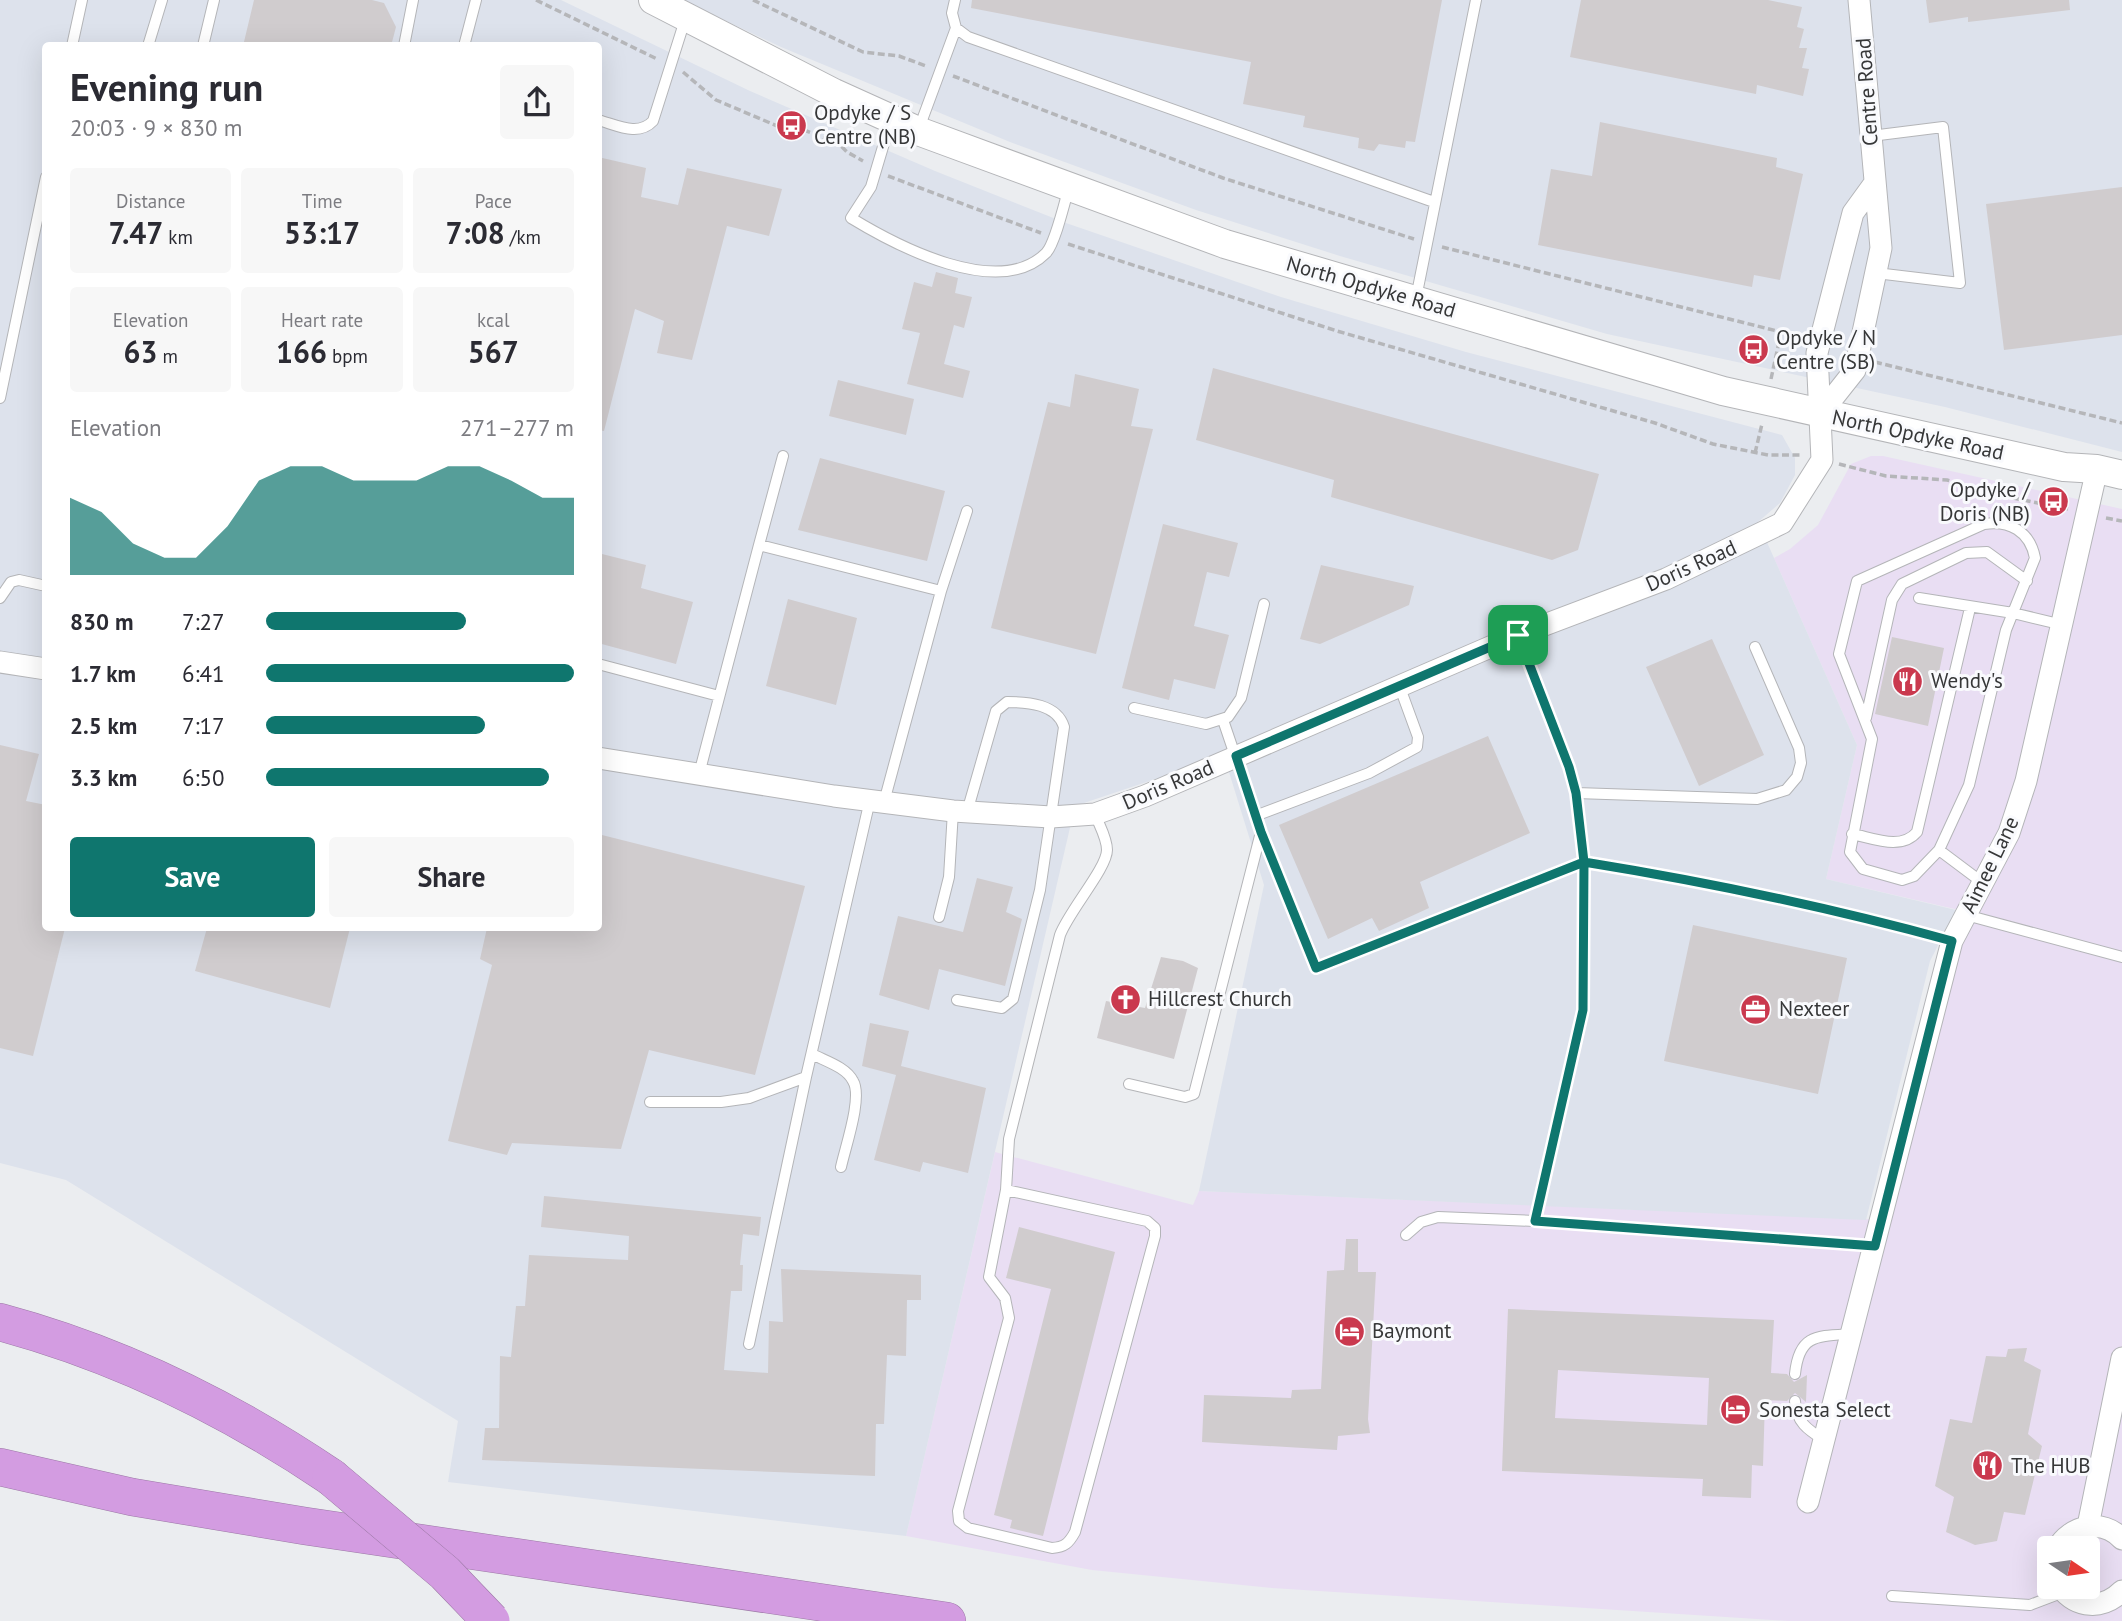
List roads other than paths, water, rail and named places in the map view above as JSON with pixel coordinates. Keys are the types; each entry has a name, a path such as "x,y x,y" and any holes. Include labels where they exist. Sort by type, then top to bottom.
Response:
{"highway":[{"path":"0,1322 36,1332 181,1388 278,1441 331,1477 445,1573 491,1621"},
{"path":"0,1467 132,1497 305,1526 947,1621"}],"main road":[{"name":"North Opdyke Road","path":"653,0 834,93 918,131 1226,244 1723,391 2064,467 2110,472"}],"street":[{"name":"Centre Road","path":"1821,413 1855,370 1881,248 1859,0"},
{"path":"1821,413 1817,353 1853,213 1874,184"},
{"name":"Doris Road","path":"602,759 877,801 960,811 1051,817 1095,814 1145,796 1518,635 1666,579 1782,523 1822,460 1821,413"},
{"name":"Aimee Lane","path":"1808,1502 1952,941 2009,834 2026,781 2063,625 2110,472"},
{"path":"0,662 42,668"},
{"path":"2088,1526 2122,1358"},
{"path":"2067,1536 2088,1526 2106,1528 2122,1539"},
{"path":"2074,1600 2092,1605 2113,1600 2122,1591"}],"lane":[{"path":"73,42 82,0"},
{"path":"150,42 162,0"},
{"path":"204,42 214,0"},
{"path":"405,42 413,0"},
{"path":"465,42 477,0"},
{"path":"918,131 956,28 952,13 955,0"},
{"path":"1416,300 1476,0"},
{"path":"602,121 636,130 647,128 653,121 686,17"},
{"path":"956,28 968,37 1434,202"},
{"path":"892,117 871,187 851,218 920,255 988,271 1020,271 1048,252 1069,187"},
{"path":"1871,136 1943,127 1960,283 1876,273"},
{"path":"0,398 42,196"},
{"path":"699,774 783,456"},
{"path":"749,1344 806,1077 877,801 967,511"},
{"path":"1996,522 2024,534 2033,546 2035,558 2027,581 2006,630 1971,778 1939,850 1913,876 1902,880 1863,869 1854,861 1850,852 1872,739 1839,654 1857,581 1983,524 1996,522"},
{"path":"759,545 941,591"},
{"path":"1866,718 1892,600 1902,584 1966,553 1987,552 2027,581"},
{"path":"0,598 11,582 19,580 42,585"},
{"path":"1919,598 2013,613 2063,625"},
{"path":"1134,708 1206,724 1228,717 1241,698 1264,604"},
{"path":"1852,834 1898,843 1912,838 1917,832 1969,608"},
{"path":"1518,635 1569,767 1576,793 1584,862 1583,1010 1535,1221"},
{"path":"1576,793 1745,799 1786,790 1797,777 1801,763 1799,748 1755,647"},
{"path":"602,665 719,696"},
{"path":"1255,816 1369,773 1418,747 1418,737 1399,685"},
{"path":"939,917 960,811 996,711 1007,702 1023,702 1051,709 1061,719 1064,727 1040,890 1013,999 1002,1009 957,1000"},
{"path":"1223,720 1255,816 1316,968 1584,862 1888,923 1952,941"},
{"path":"1006,1190 1147,1222 1155,1228 1075,1532 1070,1542 1061,1547 1052,1548 968,1528 960,1521 958,1511 1009,1318 1005,1298 989,1277 1006,1190 1009,1139 1060,935 1071,910 1103,865 1107,850 1095,814"},
{"path":"1129,1084 1185,1097 1194,1094 1261,832"},
{"path":"1939,850 1983,883"},
{"path":"1966,915 2122,957"},
{"path":"812,1054 839,1068 853,1079 857,1093 841,1167"},
{"path":"650,1102 721,1102 749,1098 806,1077"},
{"path":"1406,1235 1422,1222 1438,1217 1535,1221 1875,1246"},
{"path":"1795,1374 1797,1357 1802,1346 1812,1338 1852,1334"},
{"path":"1795,1401 1798,1418 1808,1430 1824,1440"},
{"path":"1892,1596 2030,1605 2041,1600"}],"place":[{"name":"Opdyke / S Centre (NB)","path":"791,125"},
{"name":"Opdyke / N Centre (SB)","path":"1753,350"},
{"name":"Opdyke / Doris (NB)","path":"2053,502"},
{"name":"Wendy's","path":"1908,681"},
{"name":"Hillcrest Church","path":"1125,999"},
{"name":"Nexteer","path":"1756,1009"},
{"name":"Baymont","path":"1349,1331"},
{"name":"Sonesta Select","path":"1736,1410"},
{"name":"The HUB","path":"1988,1466"}]}
